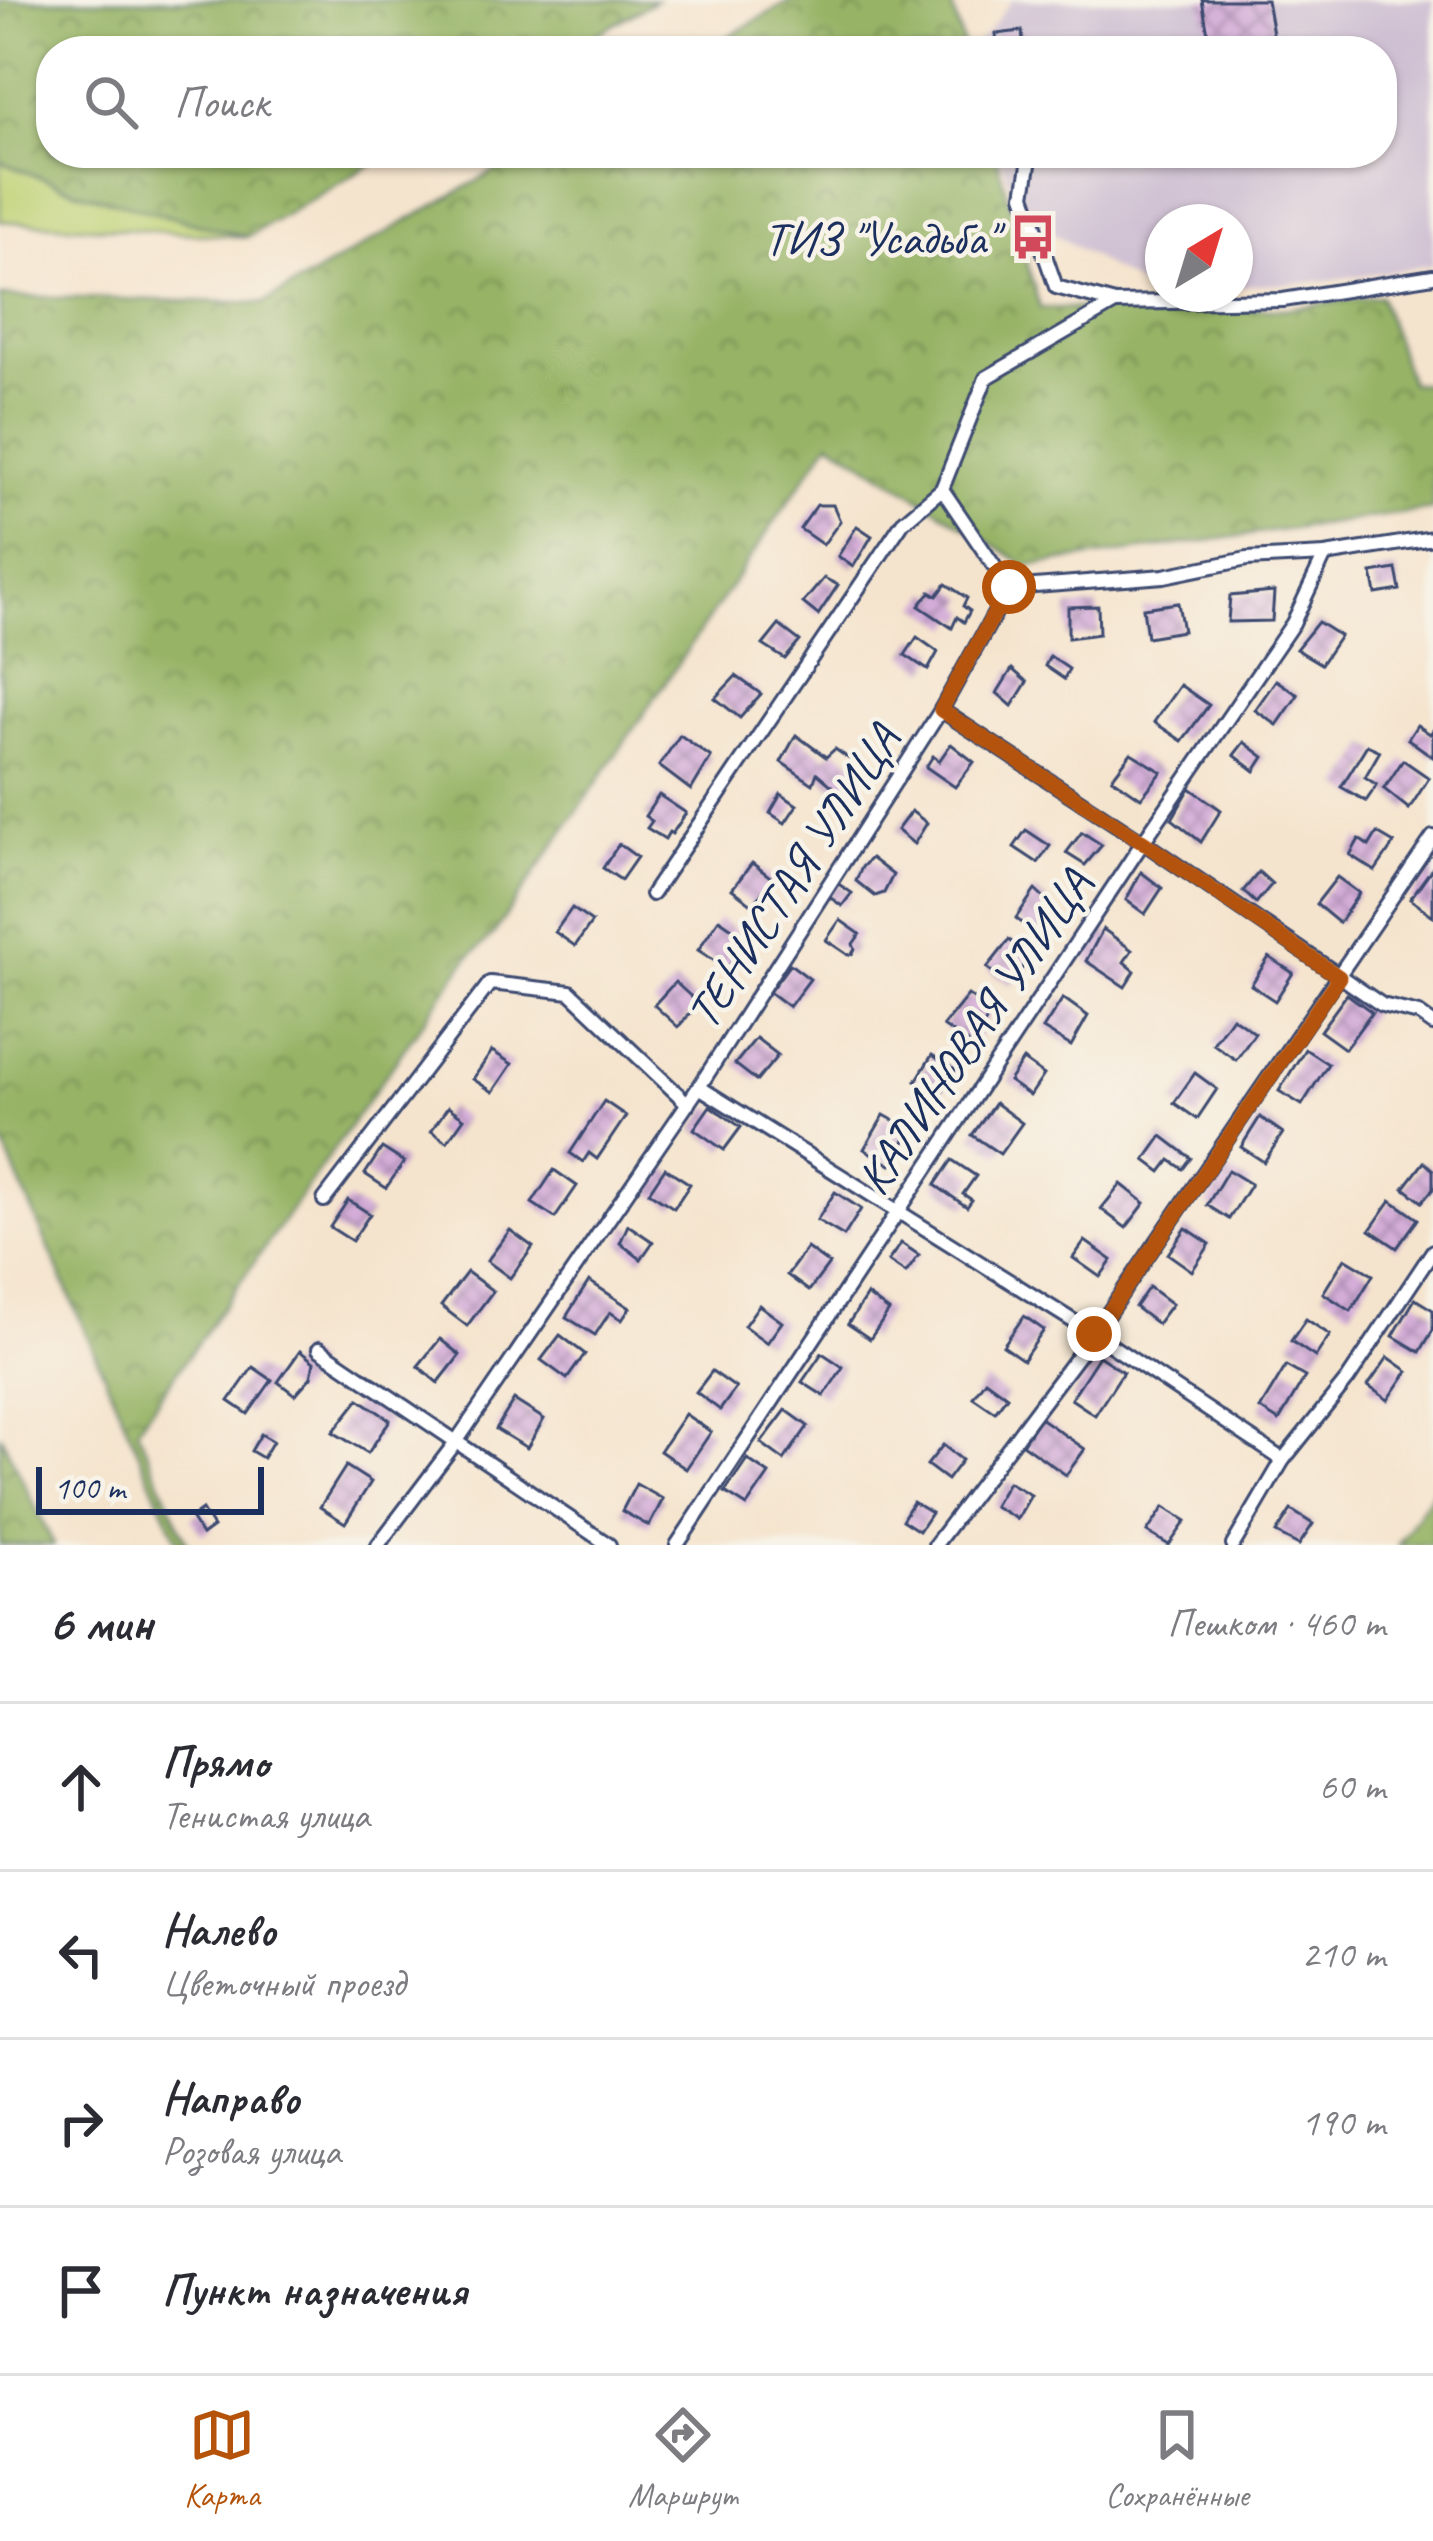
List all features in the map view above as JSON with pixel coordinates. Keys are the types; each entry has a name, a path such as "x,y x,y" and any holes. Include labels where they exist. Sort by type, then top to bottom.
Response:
{"street":[{"path":"1028,168 1024,195 1056,287 1115,303 1283,300 1433,276"},
{"path":"652,894 903,522 942,489 986,378 1115,303"},
{"path":"942,489 1009,587 1164,576 1247,559 1325,555 1433,538"},
{"name":"КАЛИНОВАЯ УЛИЦА","path":"677,1545 1293,623 1325,555"},
{"name":"ТЕНИСТАЯ УЛИЦА","path":"378,1545 456,1442 688,1104 941,710 1009,587"},
{"path":"941,710 1382,1005 1419,1014 1433,1024"},
{"path":"935,1545 1094,1334 1433,837"},
{"path":"323,1200 490,983 571,992 688,1104"},
{"path":"699,1087 1094,1334 1283,1460"},
{"path":"1233,1545 1283,1460 1348,1379 1433,1251"},
{"path":"319,1348 609,1545"}],"shaded area":[{"path":"1012,0 1433,0 1433,265 1307,283 1253,285 1253,204 1145,204 1145,289 1021,214 1004,168 1397,168 1397,36 984,36"}],"green space":[{"path":"0,0 656,0 594,36 36,36 36,168 365,168 247,237 82,193 0,162"},
{"path":"792,0 950,0 961,36 729,36"},
{"path":"0,162 82,193 247,237 0,221"},
{"path":"500,168 999,168 1040,308 1253,312 1380,296 1410,383 1433,384 1433,509 1027,566 830,441 492,936 468,958 137,1429 188,1545 179,1545 0,1137 0,296 264,303"},
{"path":"0,1434 54,1545 0,1545"},
{"path":"1433,1491 1433,1545 1398,1545"}],"building":[{"path":"1202,0 1267,0 1273,36 1208,36"},
{"path":"1022,31 1022,36 996,36"},
{"path":"817,505 833,505 840,521 823,545 800,529"},
{"path":"857,526 872,536 853,567 838,556"},
{"path":"1396,569 1400,590 1376,594 1372,573"},
{"path":"824,578 838,585 818,615 803,603"},
{"path":"946,584 967,598 963,606 970,611 964,622 957,617 952,628 919,606 930,592 937,596"},
{"path":"1274,592 1272,621 1228,622 1230,596"},
{"path":"1178,603 1183,631 1147,637 1143,608"},
{"path":"1098,606 1099,634 1068,638 1068,607"},
{"path":"1318,622 1340,636 1321,664 1296,649"},
{"path":"779,625 800,641 785,659 763,645"},
{"path":"917,637 938,652 928,670 905,655"},
{"path":"1050,656 1069,669 1064,679 1045,666"},
{"path":"1012,669 1027,682 1012,706 997,693"},
{"path":"736,676 761,694 740,718 715,698"},
{"path":"1276,680 1298,695 1277,725 1255,710"},
{"path":"1180,685 1209,705 1182,741 1154,722"},
{"path":"1417,725 1430,734 1433,730 1433,757 1408,739"},
{"path":"680,735 711,757 691,790 659,766"},
{"path":"796,735 826,757 835,749 864,769 847,799 817,773 813,784 781,762"},
{"path":"1244,742 1264,757 1255,771 1234,755"},
{"path":"951,744 974,762 955,787 926,767 933,756 939,761"},
{"path":"1367,745 1380,751 1365,777 1377,785 1366,801 1341,787"},
{"path":"1131,753 1162,772 1141,798 1112,778"},
{"path":"1403,760 1429,778 1409,809 1384,789"},
{"path":"1190,788 1221,810 1201,842 1172,819"},
{"path":"781,794 797,805 785,823 770,813"},
{"path":"659,795 686,813 665,839 647,828 652,821 645,816"},
{"path":"911,811 927,823 914,844 897,830"},
{"path":"1026,830 1050,846 1038,863 1014,847"},
{"path":"1082,832 1102,845 1085,865 1066,853"},
{"path":"1377,833 1394,843 1375,871 1350,855 1359,839 1369,846"},
{"path":"619,844 637,857 621,880 603,868"},
{"path":"871,858 893,875 884,893 875,896 856,881"},
{"path":"752,863 773,879 753,905 732,889"},
{"path":"1433,867 1433,916 1410,899"},
{"path":"1141,872 1162,888 1145,914 1126,900"},
{"path":"1259,872 1272,884 1256,903 1243,891"},
{"path":"1337,877 1359,893 1339,923 1316,904"},
{"path":"837,883 852,893 842,906 828,896"},
{"path":"1035,890 1056,910 1036,937 1016,918"},
{"path":"572,908 592,922 575,946 555,932"},
{"path":"719,919 748,939 727,969 698,950"},
{"path":"840,920 860,934 852,954 826,940"},
{"path":"1103,929 1132,950 1124,962 1135,971 1125,987 1086,961"},
{"path":"1009,940 1031,955 1011,985 987,968"},
{"path":"1269,957 1293,973 1275,1001 1251,985"},
{"path":"790,964 810,979 789,1007 769,992"},
{"path":"675,982 699,1004 678,1027 654,1005"},
{"path":"1347,994 1372,1012 1345,1049 1320,1031"},
{"path":"968,995 991,1011 973,1047 943,1026"},
{"path":"1063,998 1088,1016 1071,1046 1043,1029"},
{"path":"1232,1017 1255,1033 1236,1060 1213,1044"},
{"path":"756,1038 778,1055 757,1081 735,1064"},
{"path":"1305,1049 1328,1064 1302,1105 1279,1091"},
{"path":"492,1051 512,1064 493,1092 473,1079"},
{"path":"932,1055 955,1070 939,1096 916,1081"},
{"path":"1023,1060 1044,1075 1030,1096 1009,1081"},
{"path":"1195,1073 1217,1089 1197,1119 1174,1103"},
{"path":"604,1101 626,1116 597,1159 589,1153 583,1162 570,1153"},
{"path":"995,1103 1022,1123 1000,1154 972,1135"},
{"path":"710,1106 741,1127 724,1150 694,1129"},
{"path":"448,1107 464,1118 447,1142 431,1131"},
{"path":"884,1115 911,1130 891,1165 864,1149"},
{"path":"1260,1117 1283,1133 1264,1162 1241,1147"},
{"path":"1162,1136 1191,1158 1183,1169 1170,1160 1161,1172 1145,1160"},
{"path":"382,1148 404,1162 386,1188 365,1174"},
{"path":"952,1160 976,1176 963,1194 972,1200 967,1207 935,1185"},
{"path":"1424,1162 1433,1170 1433,1189 1422,1202 1404,1188"},
{"path":"665,1168 690,1184 674,1208 649,1192"},
{"path":"554,1170 577,1186 555,1218 532,1203"},
{"path":"1228,1170 1251,1184 1229,1219 1207,1205"},
{"path":"1121,1184 1145,1203 1126,1228 1101,1209"},
{"path":"835,1192 861,1209 844,1236 817,1220"},
{"path":"348,1200 370,1214 352,1241 330,1227"},
{"path":"1391,1200 1418,1219 1397,1248 1370,1230"},
{"path":"628,1225 653,1242 641,1259 620,1243"},
{"path":"1186,1228 1210,1244 1192,1271 1168,1254"},
{"path":"510,1230 533,1247 510,1278 487,1261"},
{"path":"1085,1241 1112,1260 1100,1277 1073,1258"},
{"path":"901,1243 919,1255 906,1273 888,1261"},
{"path":"807,1248 829,1264 809,1291 787,1275"},
{"path":"1345,1258 1373,1275 1351,1311 1323,1293"},
{"path":"467,1272 493,1291 467,1326 441,1306"},
{"path":"589,1281 630,1308 622,1320 610,1312 595,1335 566,1317"},
{"path":"1149,1287 1172,1304 1157,1324 1135,1307"},
{"path":"867,1295 889,1311 870,1339 848,1324"},
{"path":"1415,1299 1433,1310 1433,1330 1420,1352 1393,1336"},
{"path":"759,1305 782,1322 767,1343 744,1326"},
{"path":"1024,1316 1044,1330 1023,1360 1003,1346"},
{"path":"1306,1319 1330,1335 1315,1357 1291,1341"},
{"path":"560,1335 585,1354 567,1379 541,1360"},
{"path":"440,1339 460,1355 438,1383 418,1366"},
{"path":"300,1351 314,1362 311,1377 295,1395 278,1382"},
{"path":"822,1353 843,1367 824,1396 802,1382"},
{"path":"1099,1356 1123,1372 1095,1415 1071,1399"},
{"path":"1388,1357 1408,1371 1388,1400 1368,1386"},
{"path":"1286,1366 1305,1377 1279,1421 1260,1409"},
{"path":"253,1367 272,1380 248,1414 229,1401"},
{"path":"712,1371 736,1388 720,1410 696,1392"},
{"path":"985,1380 1007,1396 995,1412 973,1397"},
{"path":"359,1399 390,1420 368,1453 333,1432"},
{"path":"514,1400 544,1419 527,1448 496,1429"},
{"path":"786,1410 808,1426 784,1460 761,1443"},
{"path":"685,1414 711,1432 686,1469 660,1451"},
{"path":"1040,1418 1085,1449 1066,1475 1022,1444"},
{"path":"261,1434 273,1441 263,1458 251,1451"},
{"path":"943,1445 962,1460 947,1480 927,1465"},
{"path":"747,1459 769,1474 747,1506 725,1492"},
{"path":"346,1466 371,1482 345,1523 320,1507"},
{"path":"1008,1482 1031,1495 1017,1519 994,1506"},
{"path":"636,1484 663,1499 649,1526 622,1511"},
{"path":"913,1502 931,1513 919,1531 902,1520"},
{"path":"1164,1507 1186,1521 1169,1545 1147,1532"},
{"path":"202,1510 213,1527 202,1535 191,1518"},
{"path":"1291,1510 1313,1524 1299,1545 1276,1533"}],"place":[{"name":"ТИЗ \"Усадьба\"","path":"1033,237"}],"route":[{"path":"1009,587 941,710 1339,977 1094,1334"}]}
